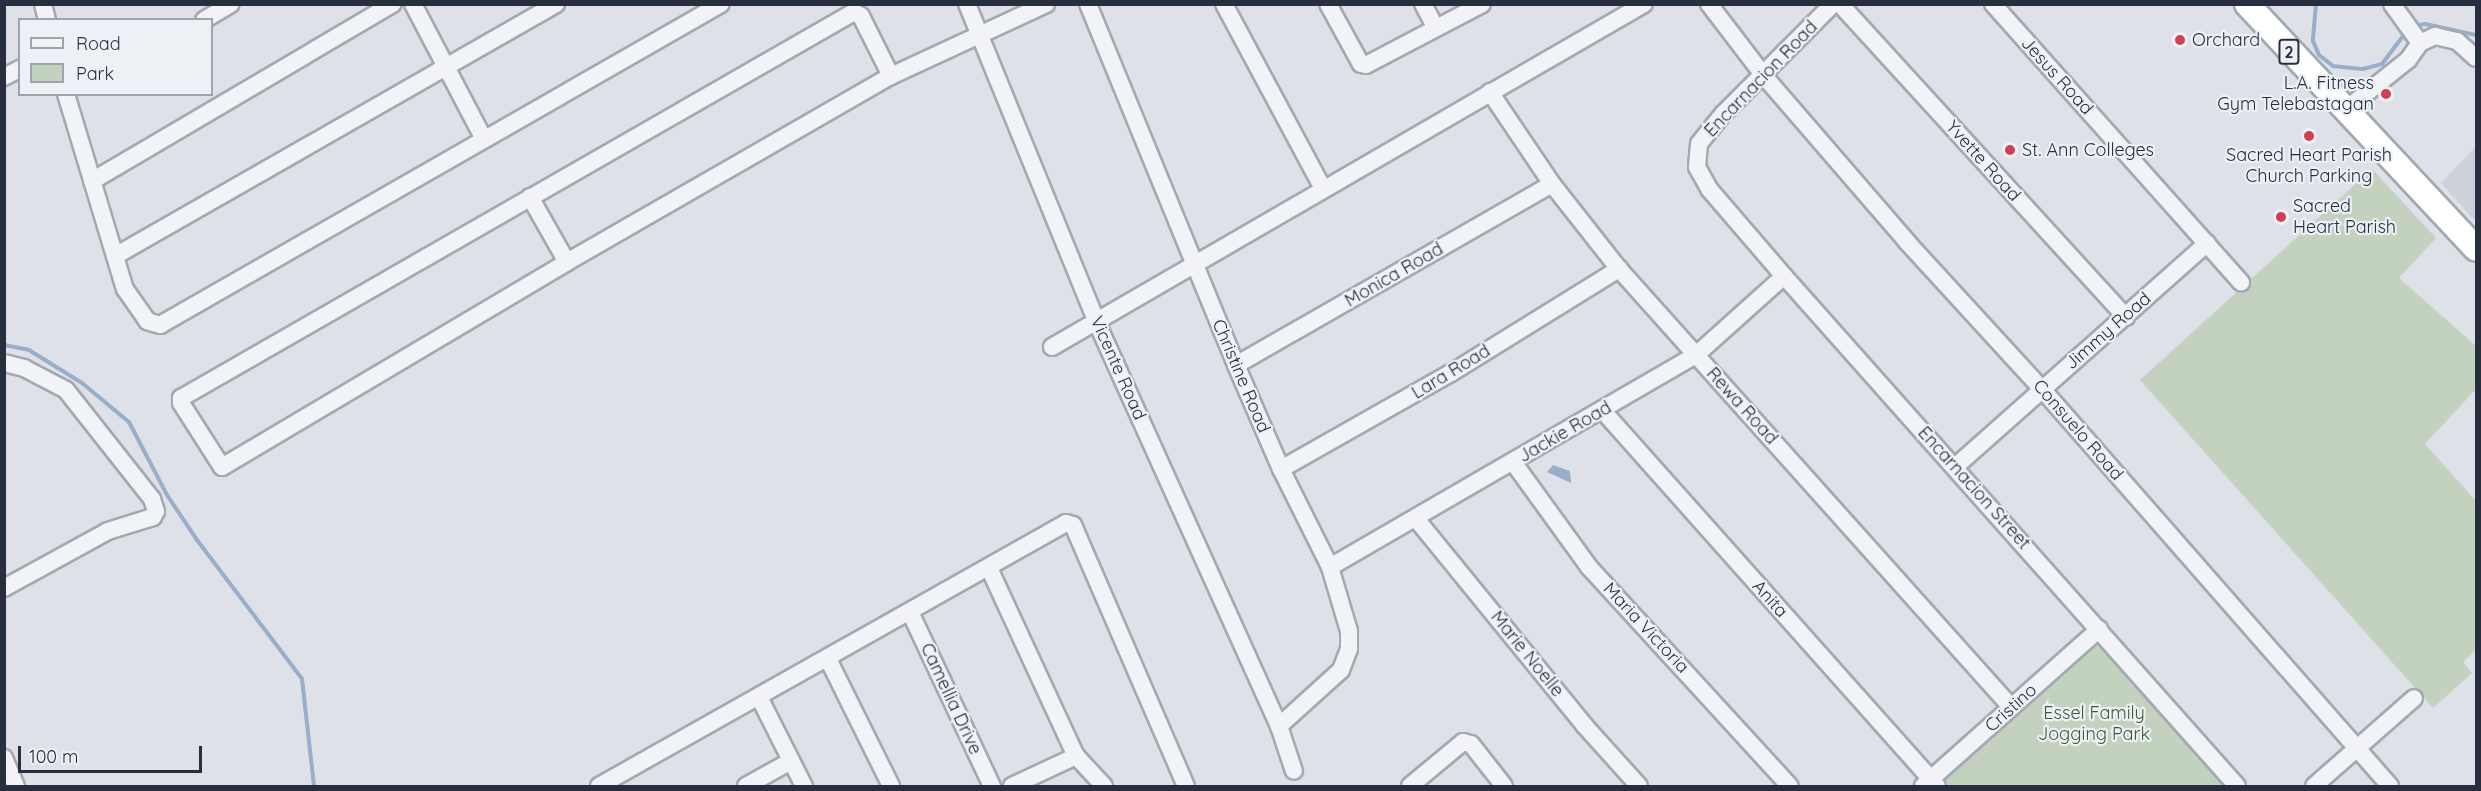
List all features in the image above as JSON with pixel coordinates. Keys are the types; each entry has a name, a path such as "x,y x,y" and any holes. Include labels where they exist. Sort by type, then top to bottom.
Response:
{"highway":[{"name":"2","path":"2247,4 2344,111 2476,249"}],"street":[{"path":"207,18 231,4"},
{"path":"92,181 393,4"},
{"path":"413,4 484,139"},
{"path":"115,256 556,4"},
{"path":"68,96 125,289 147,321 160,325 720,4"},
{"name":"Vicente Road","path":"967,4 1097,323 1279,726 1294,771"},
{"path":"891,76 861,16 854,12 181,398 181,403 222,467 567,262 891,76 978,33 1046,4"},
{"name":"Christine Road","path":"1088,4 1281,470 1330,567 1349,631 1347,659 1341,670 1279,726"},
{"path":"1224,4 1323,189"},
{"path":"1328,4 1361,64 1371,64 1482,4"},
{"path":"1423,4 1436,28"},
{"path":"1052,347 1644,4"},
{"name":"Consuelo Road","path":"1709,4 1764,76 1908,243 2043,389 2390,786"},
{"name":"Encarnacion Road","path":"1710,190 1697,167 1699,144 1833,4"},
{"name":"Yvette Road","path":"1840,4 2126,317"},
{"name":"Jesus Road","path":"1993,4 2241,282"},
{"path":"2392,4 2417,40"},
{"path":"2417,40 2442,36 2457,41 2476,58"},
{"path":"2344,111 2408,60 2417,40"},
{"path":"4,77 18,70"},
{"name":"Rewa Road","path":"1490,92 1552,184 1619,269 2011,707"},
{"name":"Monica Road","path":"1236,365 1552,184"},
{"name":"Encarnacion Street","path":"1710,190 2237,786"},
{"path":"530,197 567,262"},
{"name":"Jimmy Road","path":"1955,466 2207,243"},
{"name":"Lara Road","path":"1281,470 1451,373 1619,269"},
{"name":"Jackie Road","path":"1330,567 1417,520 1696,355 1784,276"},
{"path":"4,363 24,368 66,390 152,499 156,511 153,517 108,531 4,588"},
{"name":"Anita","path":"1603,411 1930,784"},
{"name":"Maria Victoria","path":"1513,462 1589,567 1790,786"},
{"name":"Marie Noelle","path":"1417,520 1584,725 1639,786"},
{"path":"599,786 829,661 1066,523 1073,525 1186,786"},
{"path":"989,567 1076,756 1104,786"},
{"name":"Camellia Drive","path":"910,612 992,786"},
{"name":"Cristino","path":"1930,784 2011,707 2099,629"},
{"path":"829,661 891,786"},
{"path":"759,697 804,786"},
{"path":"2314,786 2414,698"},
{"path":"1410,786 1463,742 1471,744 1504,786"},
{"path":"1012,786 1076,756"},
{"path":"4,758 16,786"},
{"path":"746,786 791,761"}],"shaded area":[{"path":"2476,146 2476,222 2441,183"}],"green space":[{"path":"2372,169 2436,238 2399,278 2476,346 2476,389 2425,444 2476,501 2476,649 2463,662 2472,673 2433,708 2140,380"},
{"name":"Essel Family Jogging Park","path":"2100,636 2232,786 1940,786 1935,780"}],"water":[{"path":"1553,465 1570,471 1571,483 1547,472"}],"waterway":[{"path":"2316,4 2313,41 2319,55 2333,66 2363,69 2382,64 2406,32"},
{"path":"2413,26 2425,24 2476,35"},
{"path":"4,345 29,350 82,383 129,422 167,495 197,540 302,679 314,786"}],"place":[{"name":"Orchard","path":"2180,40"},
{"name":"L.A. Fitness Gym Telebastagan","path":"2386,94"},
{"name":"Sacred Heart Parish Church Parking","path":"2309,136"},
{"name":"St. Ann Colleges","path":"2010,150"},
{"name":"Sacred Heart Parish","path":"2281,217"}]}
